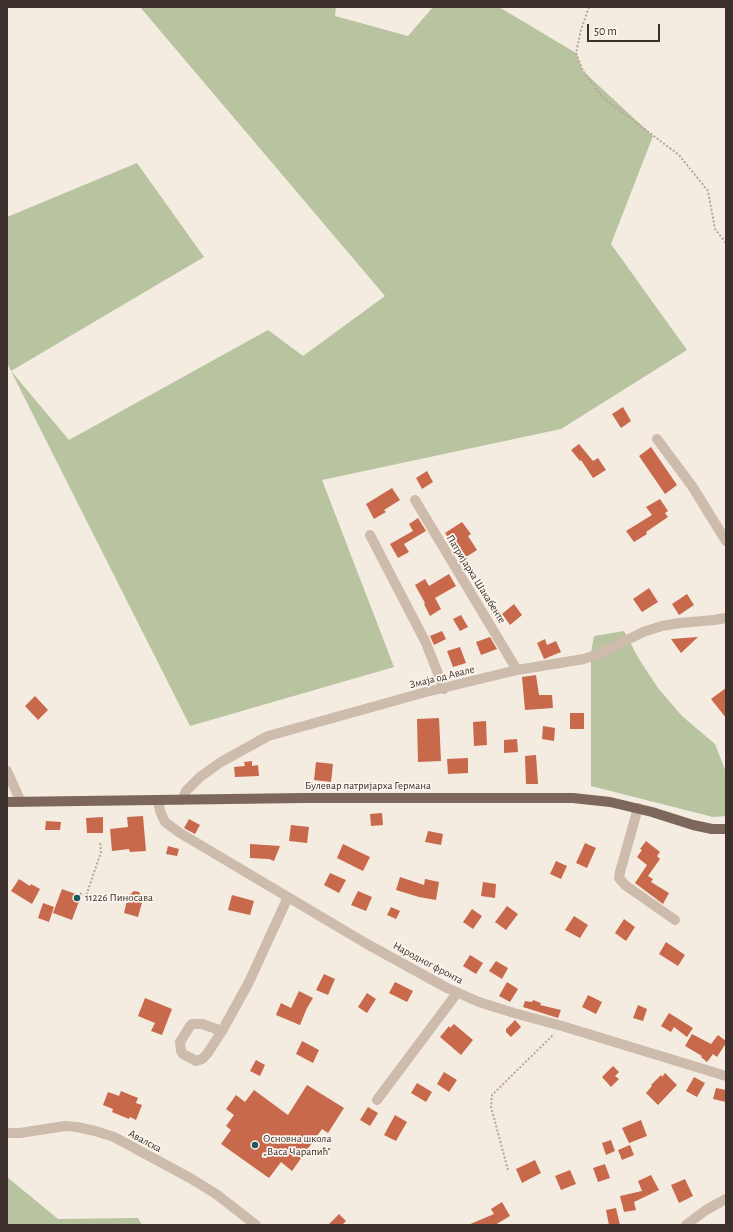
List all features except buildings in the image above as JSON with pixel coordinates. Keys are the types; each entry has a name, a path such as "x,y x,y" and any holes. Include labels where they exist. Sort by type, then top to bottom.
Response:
{"main road":[{"name":"Булевар патријарха Германа","path":"7,802 304,798 588,799 638,808 693,825 712,829 726,829"}],"street":[{"path":"657,439 692,486 726,541"},
{"name":"Патријарха Шакабенте","path":"414,500 517,670"},
{"path":"370,536 426,643 444,688"},
{"name":"Змаја од Авале","path":"182,800 186,791 200,777 221,762 268,736 412,696 517,670 584,659 604,652 643,632 662,626 726,618"},
{"path":"7,771 21,802"},
{"name":"Народног фронта","path":"158,800 160,811 168,825 409,968 457,993 500,1009 562,1026 726,1076"},
{"path":"638,808 619,878 625,885 675,920"},
{"path":"222,1031 249,982 288,897"},
{"path":"377,1100 457,993"},
{"name":"Авалска","path":"7,1133 20,1133 71,1127 95,1131 114,1137 190,1178 216,1194 256,1225"},
{"path":"686,1225 706,1210 726,1199"}],"path":[{"path":"589,7 580,30 576,53 583,71 602,97 679,155 708,191 715,229 726,242"},
{"path":"79,896 80,893 86,896 101,852 100,842"},
{"path":"508,1170 491,1107 492,1095 562,1026"}],"green space":[{"path":"140,7 336,7 335,16 408,36 433,7 499,7 576,53 583,71 653,136 611,244 687,350 561,429 322,480 394,667 190,726 11,371 69,440 268,330 303,356 385,296"},
{"path":"137,163 204,257 11,371 7,363 7,217"},
{"path":"624,631 639,659 658,688 682,716 715,744 726,772 726,816 713,817 591,786 591,653 594,636"},
{"path":"7,1177 58,1219 138,1218 142,1225 7,1225"}],"place":[{"name":"11226 Пиносава","path":"77,898"},
{"name":"Основна школа „Васа Чарапић”","path":"255,1145"}]}
